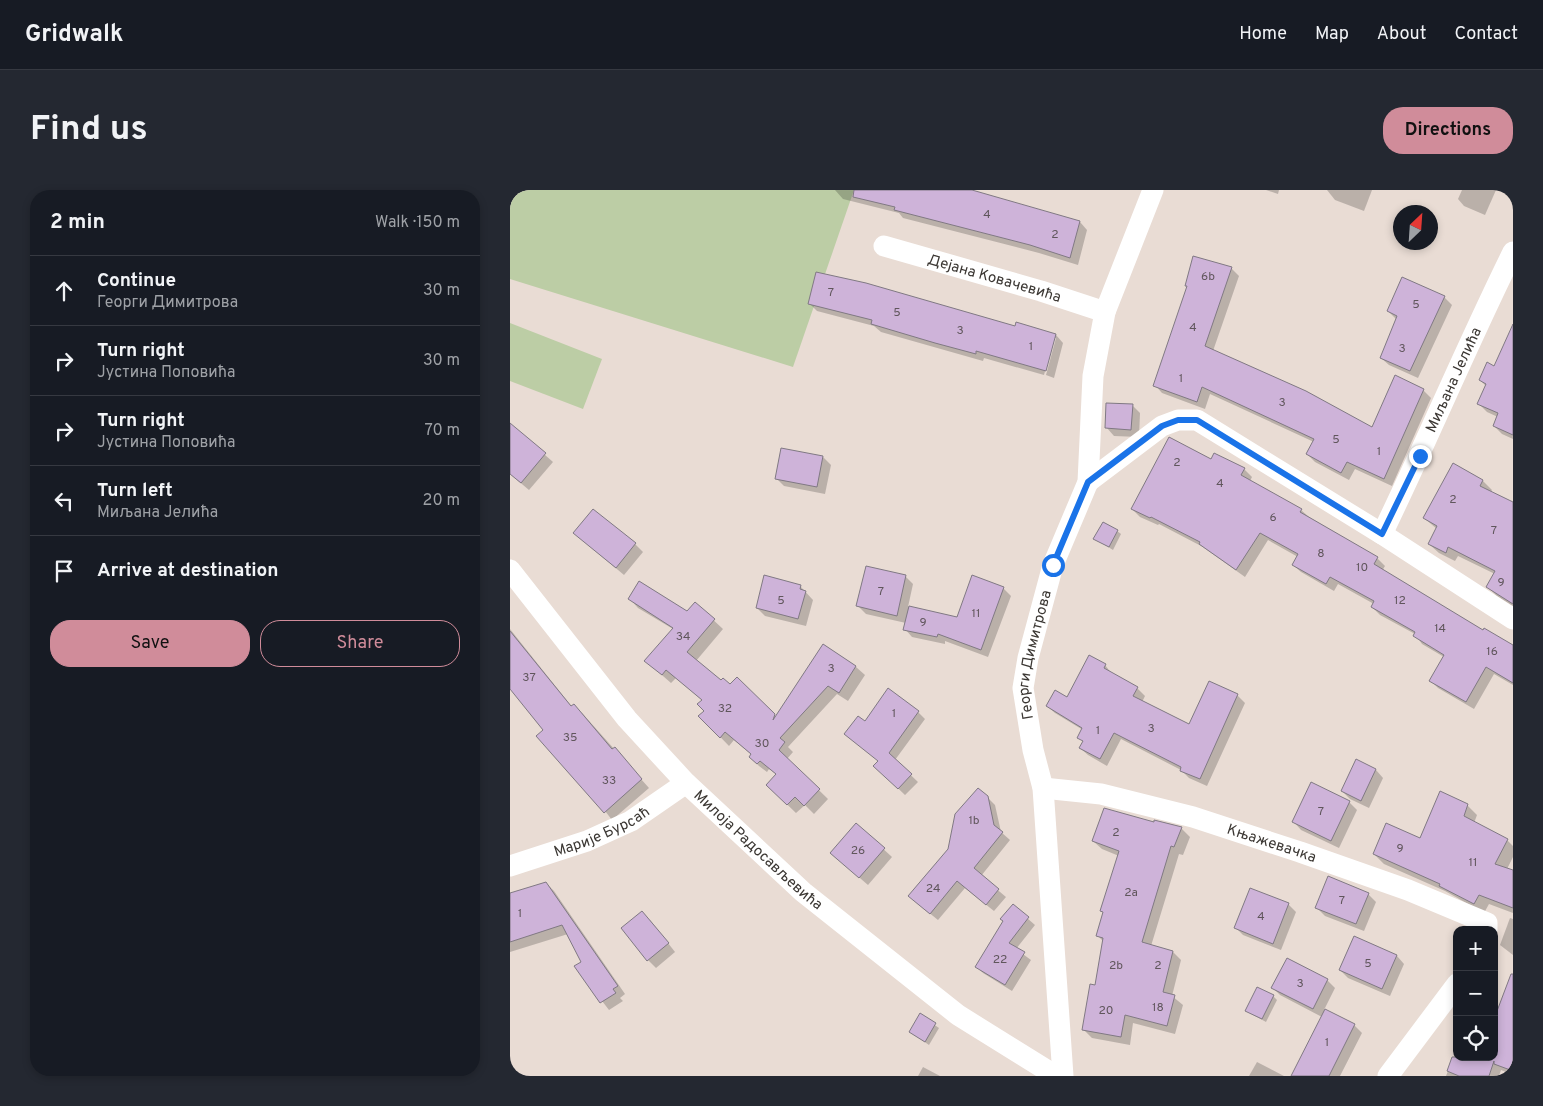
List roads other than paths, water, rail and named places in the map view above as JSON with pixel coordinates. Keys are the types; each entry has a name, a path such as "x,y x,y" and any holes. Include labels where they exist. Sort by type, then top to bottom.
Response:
{"street":[{"name":"Георги Димитрова","path":"1063,1076 1043,788 1033,750 1023,688 1028,658 1053,565 1088,482 1093,376 1105,312 1153,190"},
{"name":"Дејана Ковачевића","path":"884,246 1032,288 1105,312"},
{"name":"Миљана Јелића","path":"1382,534 1420,456 1467,346 1513,252"},
{"path":"1088,482 1162,426 1178,420 1197,420 1382,534 1513,619"},
{"name":"Милоја Радосављевића","path":"510,570 627,719 686,783 803,892 958,1015 1056,1076"},
{"name":"Марије Бурсаћ","path":"510,866 588,841 631,821 686,783"},
{"name":"Књажевачка","path":"1043,788 1101,794 1193,817 1408,890 1487,923 1487,926"},
{"path":"1388,1076 1453,989"}]}
